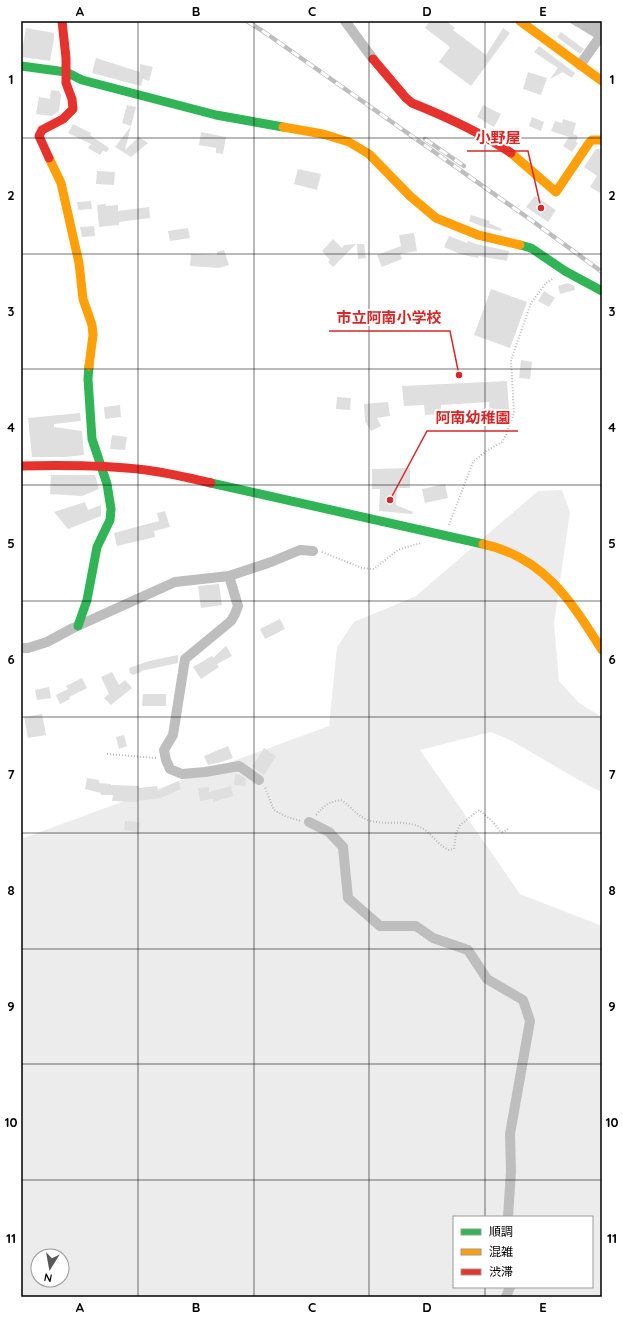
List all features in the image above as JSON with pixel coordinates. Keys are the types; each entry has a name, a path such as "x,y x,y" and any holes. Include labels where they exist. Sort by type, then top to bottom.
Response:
{"street":[{"path":"62,21 66,58 66,83 72,99 73,108 66,117 56,124 42,130 39,136 61,182 79,263 83,299 92,325 93,335 88,379 92,440 107,484 111,515 97,547 87,600 78,626"},
{"path":"345,21 373,59 412,103 462,125 500,146 517,158 556,192 589,143 592,140 602,140"},
{"path":"520,21 602,81"},
{"path":"580,65 602,34"},
{"path":"21,66 66,72 82,80 216,115 323,134 349,142 369,154 410,196 436,218 478,235 531,248 565,271 602,291"},
{"path":"21,466 101,466 148,470 475,541 507,550 526,560 549,576 569,600 602,650"},
{"path":"21,648 28,648 47,642 78,626 174,582 229,576 271,562 300,550 313,550"},
{"path":"229,576 238,606 231,622 185,659 173,735 164,750 170,770 182,774 205,772 238,766 259,780"},
{"path":"309,822 330,832 343,848 348,898 380,926 416,926 433,938 468,950 487,979 524,1000 530,1021 510,1134 511,1171 508,1216"}],"path":[{"path":"446,529 473,462 485,452 502,442 506,435 514,413 511,360 531,303 546,283 565,271"},
{"path":"313,550 368,570 374,569 403,548 422,542"},
{"path":"107,754 166,759"},
{"path":"259,780 266,789 274,810 292,819 309,822 324,806 333,801 341,800 353,811 369,820 384,823 398,822 421,827 437,842 449,850 454,849 456,834 460,825 479,810 492,821 500,831 503,832 510,828"}],"shaded area":[{"path":"567,21 602,21 602,42"},
{"path":"562,490 570,512 554,623 559,681 579,703 602,717 602,792 510,740 491,732 420,750 520,894 602,926 602,1297 21,1297 21,839 329,726 337,647 354,622 416,596 538,491"}],"building":[{"path":"430,21 446,21 455,28 453,30 486,55 503,28 510,33 471,86 439,62 450,47 425,28"},
{"path":"26,28 54,33 50,61 21,57"},
{"path":"561,32 584,49 580,54 557,37"},
{"path":"539,46 575,73 572,78 563,72 550,79 558,68 534,52"},
{"path":"96,58 140,72 140,64 153,67 149,81 143,79 141,86 92,73"},
{"path":"528,72 547,78 541,95 523,89"},
{"path":"51,90 59,91 61,95 59,111 52,116 36,114 39,97 50,99"},
{"path":"127,105 136,107 131,126 122,123"},
{"path":"483,105 501,114 494,127 477,117"},
{"path":"532,117 544,122 541,131 529,126"},
{"path":"563,119 576,123 573,134 578,136 576,142 578,143 572,152 563,146 569,137 551,131 555,121 562,123"},
{"path":"73,124 91,133 90,135 109,148 107,152 103,151 100,155 88,148 91,144 68,133"},
{"path":"131,126 125,150 139,137 148,143 131,157 115,147"},
{"path":"201,132 226,137 223,154 216,153 216,148 199,145"},
{"path":"596,149 602,149 602,194 590,187 597,176 584,167"},
{"path":"298,169 321,174 317,190 294,184"},
{"path":"97,171 115,172 114,185 96,184"},
{"path":"535,196 556,210 548,222 526,207"},
{"path":"91,201 92,209 78,210 77,202"},
{"path":"106,204 106,206 118,205 118,211 149,207 150,218 119,222 119,225 99,227 97,205"},
{"path":"471,215 490,221 489,223 502,229 501,231 469,221"},
{"path":"94,226 95,236 82,237 80,227"},
{"path":"188,228 190,238 170,241 168,231"},
{"path":"414,233 417,251 400,254 402,259 382,267 377,255 401,246 399,235"},
{"path":"449,236 467,243 468,241 509,251 507,261 479,256 478,258 460,254 444,247"},
{"path":"333,239 342,248 344,245 356,244 333,267 328,262 330,260 322,251"},
{"path":"357,244 364,244 366,258 358,259"},
{"path":"224,250 229,265 219,268 190,266 191,254 217,255 217,252"},
{"path":"568,283 574,286 575,290 560,294 558,286"},
{"path":"491,289 527,302 510,348 474,335"},
{"path":"544,291 555,298 549,307 538,301"},
{"path":"521,360 532,362 530,379 519,378"},
{"path":"507,381 509,411 490,412 489,402 441,405 441,414 425,415 424,405 404,406 402,386"},
{"path":"337,397 351,398 350,410 336,409"},
{"path":"388,402 390,416 377,418 381,426 371,431 365,421 364,404"},
{"path":"120,405 121,417 105,419 104,407"},
{"path":"80,413 81,421 54,424 54,427 82,431 84,455 65,457 32,457 28,418"},
{"path":"112,435 127,437 125,450 110,449"},
{"path":"410,468 410,488 397,488 396,505 413,512 412,514 379,511 380,489 372,489 372,469"},
{"path":"51,475 95,475 99,489 82,496 50,494"},
{"path":"445,484 448,498 425,503 422,489"},
{"path":"85,502 88,510 101,505 101,516 68,529 54,512"},
{"path":"165,511 170,527 154,531 155,537 117,546 114,533 159,521 157,513"},
{"path":"219,584 222,605 201,608 198,586"},
{"path":"280,619 285,629 265,639 260,629"},
{"path":"226,646 232,656 217,664 219,667 201,679 193,667 212,656 213,658"},
{"path":"178,655 178,663 141,671 142,672 132,675 131,673 130,674 129,668 149,661"},
{"path":"112,672 119,685 125,680 132,688 111,705 104,698 109,694 101,677"},
{"path":"82,678 87,688 69,697 70,699 60,704 56,695 68,689 66,686"},
{"path":"49,687 51,698 37,700 35,690"},
{"path":"143,694 166,694 166,706 142,706"},
{"path":"42,714 46,735 28,738 24,717"},
{"path":"124,735 127,746 119,749 116,737"},
{"path":"228,746 233,758 208,765 204,756"},
{"path":"264,748 276,756 264,775 252,767"},
{"path":"235,774 246,779 245,786 234,785"},
{"path":"87,778 99,780 99,783 111,785 139,786 139,788 157,786 158,791 178,781 181,789 161,798 138,802 112,801 113,795 101,795 101,793 85,789"},
{"path":"231,786 233,796 213,802 213,799 200,801 198,788 209,787 209,792"},
{"path":"125,821 140,822 139,832 124,830"}],"railway":[{"path":"247,21 531,220 602,272"},
{"path":"425,139 464,166"}],"traffic: fast":[{"path":"21,66 66,72 82,80 216,115 283,127"},
{"path":"520,245 531,248 565,271 602,291"},
{"path":"78,626 87,600 97,547 110,520 111,509 107,484 92,439 88,379 89,366"},
{"path":"211,483 483,544"}],"traffic: slow":[{"path":"520,21 602,81"},
{"path":"283,127 323,134 349,142 369,154 410,196 436,218 478,235 520,245"},
{"path":"511,153 556,192 589,143 592,140 602,140"},
{"path":"49,158 61,183 79,263 83,299 92,325 93,335 89,366"},
{"path":"483,544 504,550 523,559 539,570 567,598 602,650"}],"traffic: jam":[{"path":"49,158 39,136 42,130 63,119 73,109 72,99 66,83 66,58 62,21"},
{"path":"373,59 412,103 463,125 511,153"},
{"path":"21,466 130,468 187,477 211,483"}],"place":[{"name":"小野屋","path":"541,208"},
{"name":"市立阿南小学校","path":"459,375"},
{"name":"阿南幼稚園","path":"390,500"}]}
